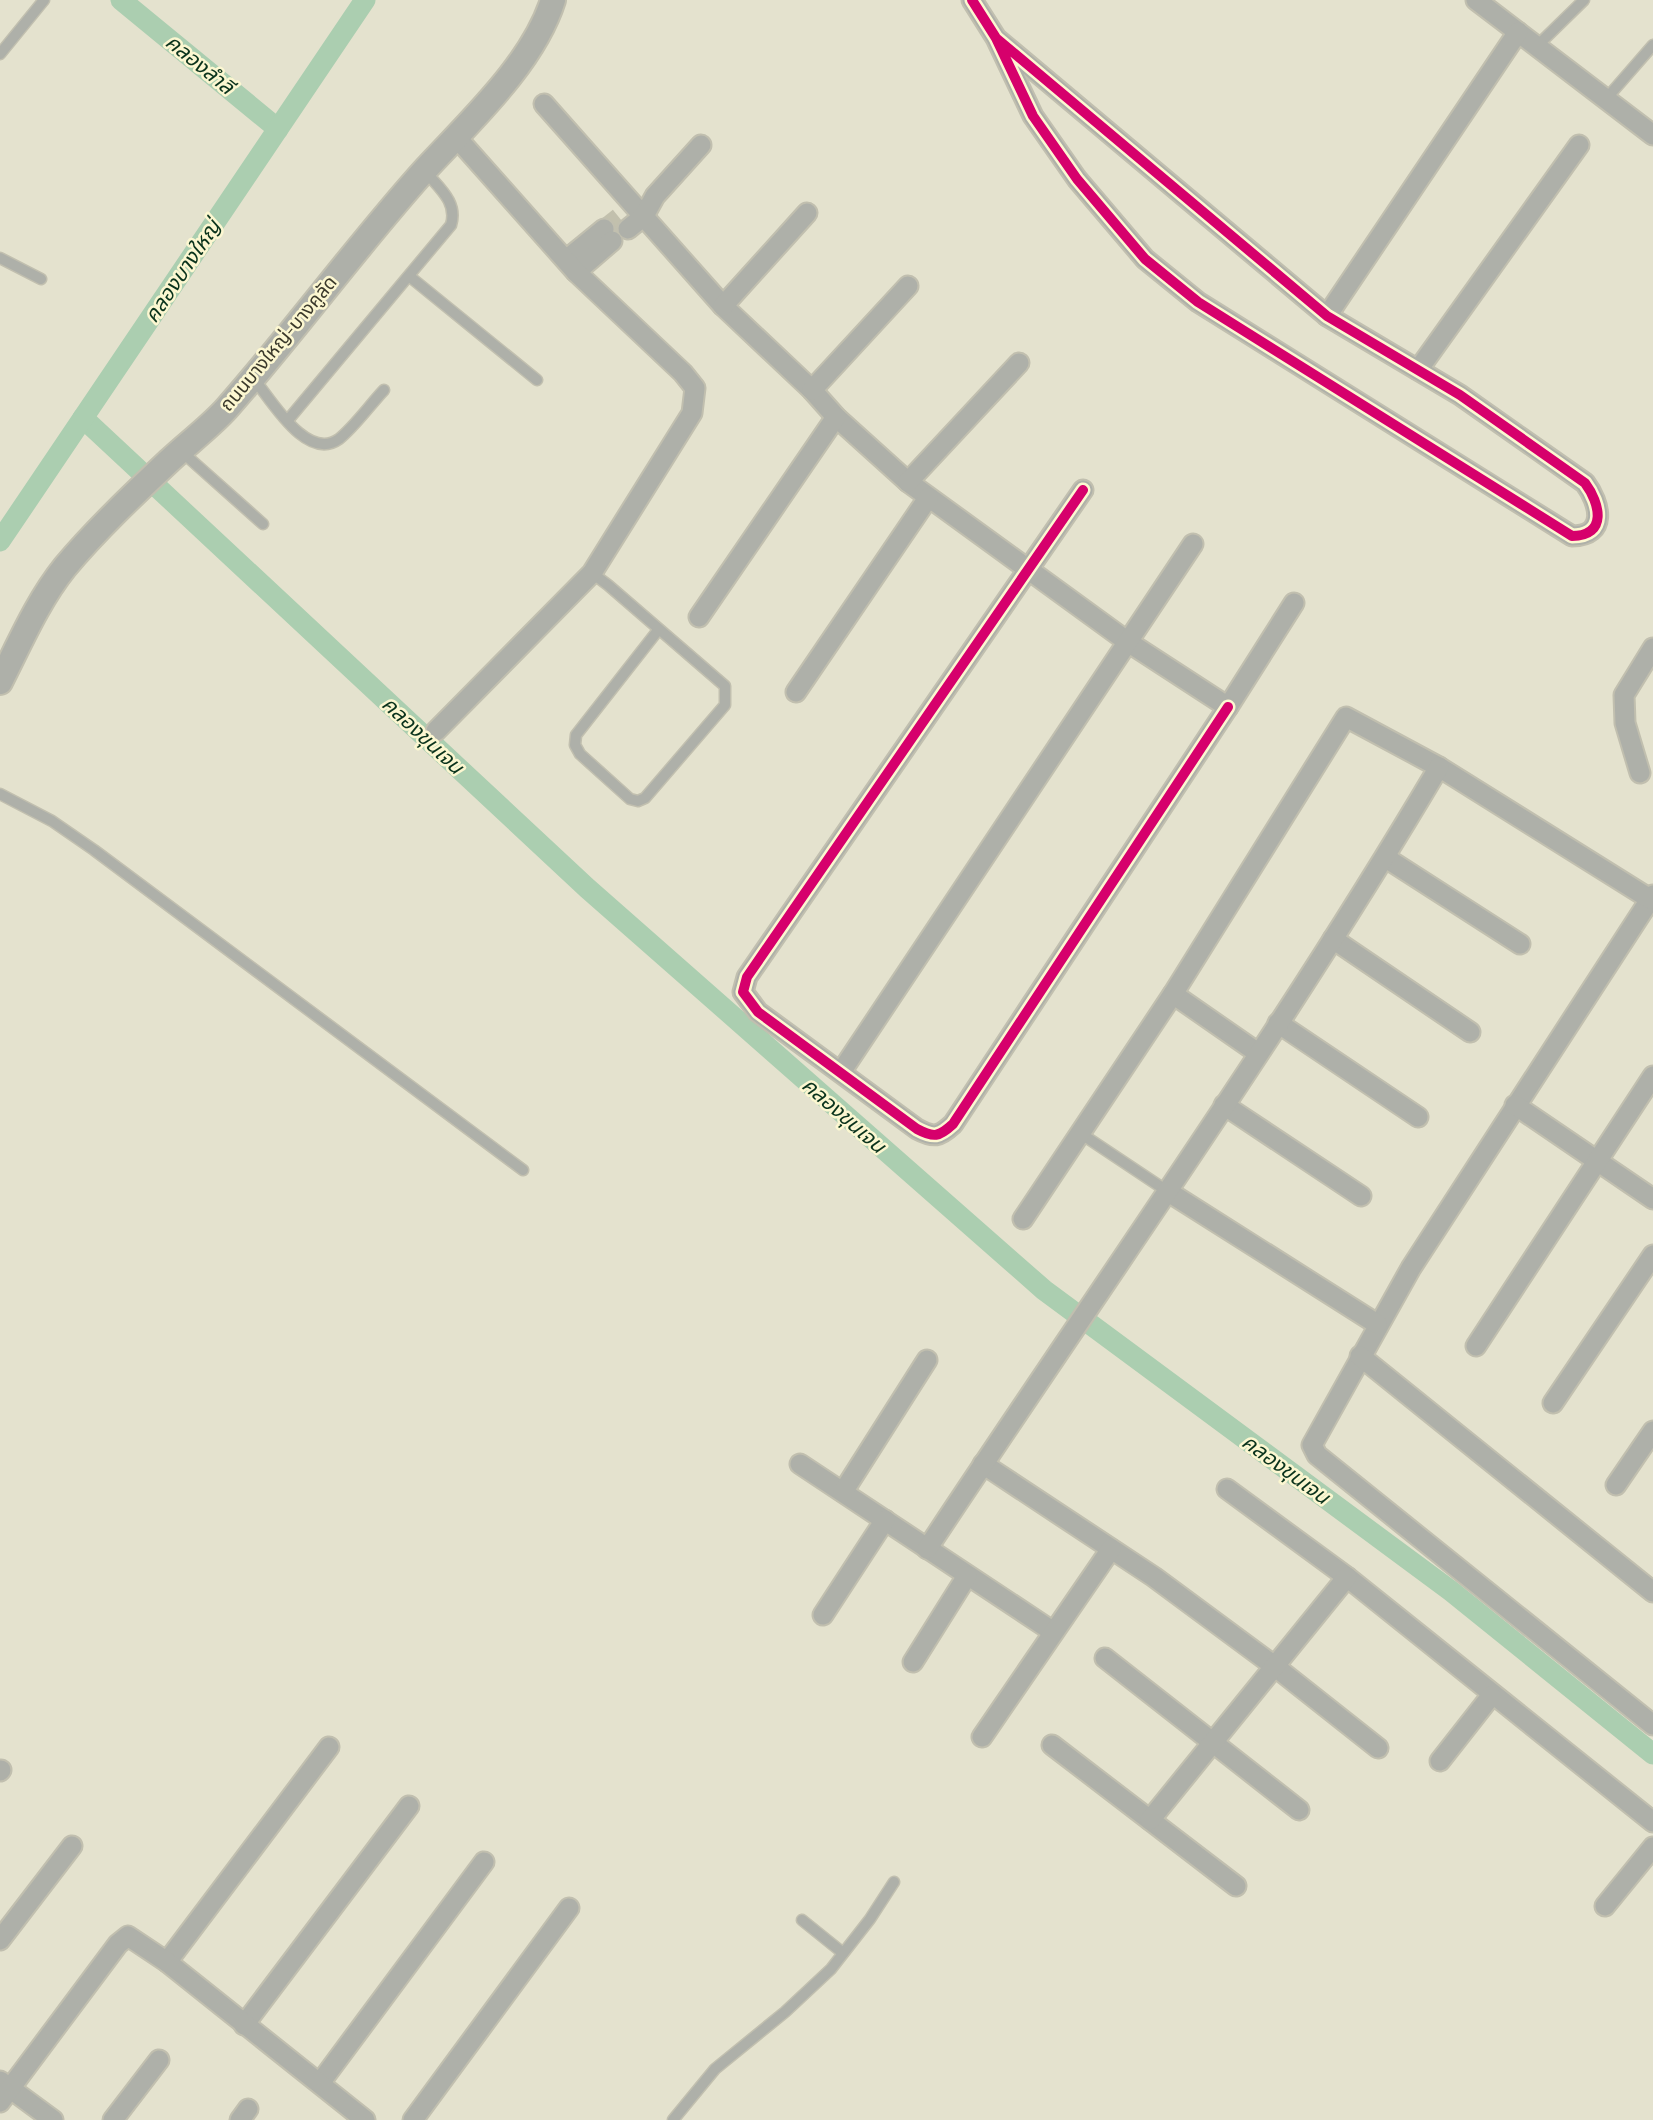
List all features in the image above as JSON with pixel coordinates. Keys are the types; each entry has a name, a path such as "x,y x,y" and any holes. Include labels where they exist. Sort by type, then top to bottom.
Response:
{"street":[{"name":"ถนนบางใหญ่-บางคูลัด","path":"0,682 35,611 65,568 226,408 425,170 457,138 531,45 553,0"},
{"path":"971,0 996,38 1033,116 1077,179 1145,259 1198,302 1573,536 1583,536 1595,528 1599,513 1594,496 1585,484 1460,394 1327,316 996,38"},
{"path":"1476,0 1653,135"},
{"path":"1327,316 1518,32"},
{"path":"544,104 623,223 723,306 812,390 836,417 908,482 1128,642 1228,707"},
{"path":"436,731 593,573 692,412 695,388 683,373 571,266 457,138"},
{"path":"571,266 654,196 701,145"},
{"path":"1418,370 1579,145"},
{"path":"723,306 807,213"},
{"path":"812,390 908,286"},
{"path":"908,482 1019,363"},
{"path":"699,617 836,417"},
{"path":"1083,490 747,976 743,992 758,1012 917,1129 932,1137 940,1136 953,1124 1294,603"},
{"path":"796,692 928,498"},
{"path":"841,1072 1193,544"},
{"path":"1640,773 1625,723 1624,695 1653,648"},
{"path":"1023,1219 1173,994 1346,717 1439,767 1651,897 1515,1105 1377,1324 1311,1445 1317,1455 1653,1725"},
{"path":"927,1549 1333,939 1439,767"},
{"path":"1385,858 1520,944"},
{"path":"1333,939 1471,1032"},
{"path":"1173,994 1258,1053"},
{"path":"1278,1023 1418,1117"},
{"path":"1476,1346 1653,1076"},
{"path":"1224,1105 1361,1196"},
{"path":"1515,1105 1653,1199"},
{"path":"1167,1191 1377,1324"},
{"path":"1553,1403 1653,1255"},
{"path":"1360,1356 1652,1590"},
{"path":"843,1492 927,1360"},
{"path":"1616,1485 1653,1431"},
{"path":"800,1464 1052,1631"},
{"path":"983,1464 1154,1577 1273,1665 1378,1748"},
{"path":"1227,1489 1347,1577 1491,1696 1653,1822"},
{"path":"823,1615 885,1520"},
{"path":"982,1737 1052,1631 1111,1549"},
{"path":"913,1662 967,1576"},
{"path":"1150,1820 1212,1740 1347,1577"},
{"path":"1105,1658 1299,1810"},
{"path":"1440,1761 1491,1696"},
{"path":"1052,1745 1236,1886"},
{"path":"167,1962 329,1747"},
{"path":"244,2025 410,1806"},
{"path":"0,1940 72,1846"},
{"path":"1605,1906 1653,1847"},
{"path":"320,2084 484,1862"},
{"path":"413,2120 569,1908"},
{"path":"53,2120 3,2090 117,1944 128,1936 167,1962 365,2120"},
{"path":"113,2120 159,2060"}],"lane":[{"path":"0,54 44,0"},
{"path":"1536,46 1584,0"},
{"path":"1606,99 1653,46"},
{"path":"288,421 451,225 455,214 451,202 425,170"},
{"path":"0,258 41,279"},
{"path":"410,276 537,380"},
{"path":"252,376 306,441 323,446 338,439 384,390"},
{"path":"175,456 263,524"},
{"path":"593,573 659,629 725,686 725,705 645,798 638,801 630,799 580,754 575,745 576,735 659,629"},
{"path":"0,794 52,821 94,850 523,1170"},
{"path":"1080,1133 1167,1191"},
{"path":"673,2120 715,2069 785,2012 843,1953 894,1882"},
{"path":"802,1920 843,1953"}],"waterway":[{"name":"คลองลำลี","path":"121,0 278,129"},
{"name":"คลองบางใหญ่","path":"0,541 365,0"},
{"name":"คลองขุนเจน","path":"83,418 587,888 1044,1290 1451,1591 1653,1754"}],"tunnel":[{"path":"604,229 619,217"}],"cycle path":[{"path":"972,0 996,38 1033,116 1077,179 1145,259 1198,302 1572,536 1584,535 1596,525 1597,509 1585,483 1460,395 1327,316 996,38"},
{"path":"1083,490 747,977 743,992 758,1012 917,1129 932,1135 944,1132 953,1124 1228,707"}]}
